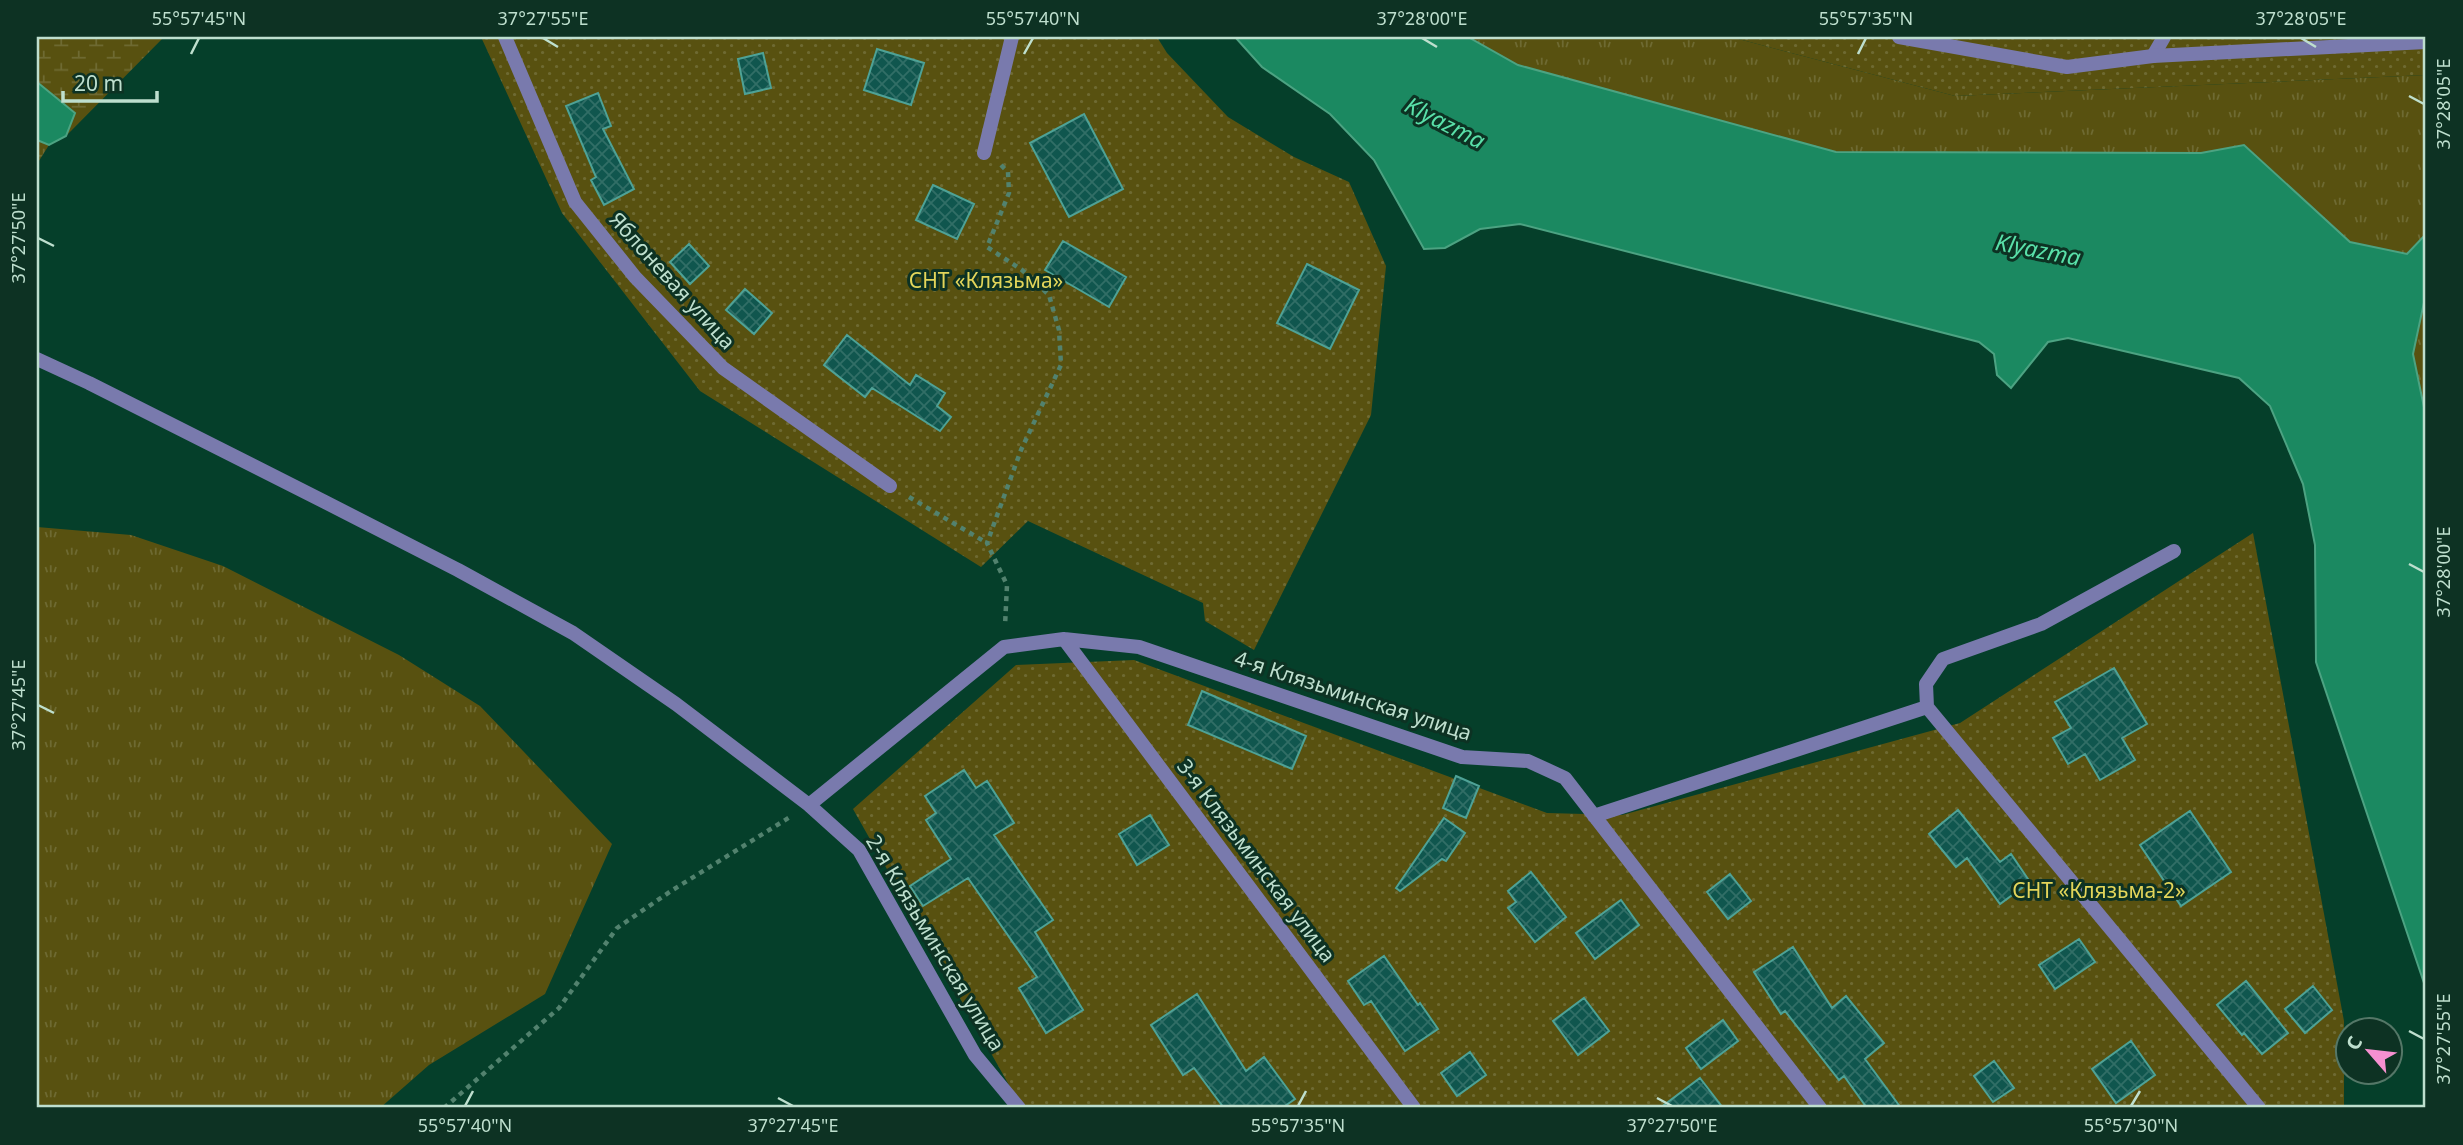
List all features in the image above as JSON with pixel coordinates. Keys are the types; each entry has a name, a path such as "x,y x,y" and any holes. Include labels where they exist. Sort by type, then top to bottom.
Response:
{"street":[{"name":"Яблоневая улица","path":"505,37 575,202 635,277 723,368 890,486"},
{"path":"984,153 1012,37"},
{"path":"1899,37 1943,41 2067,67 2153,56 2390,40 2426,42"},
{"path":"2153,56 2164,37"},
{"name":"2-я Клязьминская улица","path":"37,359 337,508 573,633 676,704 809,805 859,850 975,1055 1019,1108"},
{"path":"2174,551 2041,624 1943,659 1926,684 1927,707 2259,1108"},
{"name":"4-я Клязьминская улица","path":"1004,647 1065,639 1139,647 1462,757 1528,761 1565,778 1820,1108"},
{"name":"3-я Клязьминская улица","path":"1065,639 1414,1108"},
{"path":"809,805 1004,647"},
{"path":"1594,816 1927,707"}],"path":[{"path":"984,153 1008,172 1009,193 987,247 1022,270 1049,295 1059,330 1061,365 1020,450 987,543"},
{"path":"890,486 987,543 1007,585 1004,647"},
{"path":"444,1108 559,1008 617,928 809,805"}],"green space":[{"path":"37,37 164,37 66,136 49,145 37,164"},
{"name":"СНТ «Клязьма»","path":"481,37 1157,37 1167,53 1228,117 1294,157 1349,182 1386,266 1371,415 1254,650 1205,621 1203,603 1028,521 981,567 700,391 562,213"},
{"path":"1468,37 1731,37 1955,96 2426,75 2426,234 2407,254 2350,242 2244,145 2201,153 1836,152 1518,65"},
{"path":"1731,37 2426,37 2426,75 1955,96"},
{"path":"2426,293 2426,417 2413,354"},
{"path":"37,527 131,535 223,566 399,655 480,706 612,844 545,994 429,1065 380,1108 37,1108"},
{"name":"СНТ «Клязьма-2»","path":"2253,533 2343,1016 2334,1016 2334,1086 2344,1086 2344,1108 1022,1108 853,809 1016,665 1134,660 1547,813 1622,815 1960,723"}],"water":[{"name":"Klyazma","path":"1235,37 1468,37 1518,65 1836,152 2201,153 2244,145 2350,242 2407,254 2426,234 2426,293 2413,354 2426,417 2426,989 2316,662 2315,545 2303,484 2270,406 2239,378 2068,338 2048,342 2011,388 1997,375 1994,354 1979,342 1520,224 1480,229 1445,248 1424,249 1374,160 1330,114 1262,67"},
{"path":"37,82 75,113 66,136 49,145 37,140"}],"building":[{"path":"877,49 924,63 911,105 864,90"},
{"path":"763,53 771,88 745,94 738,59"},
{"path":"598,93 611,126 603,129 634,189 604,205 591,180 596,177 566,106"},
{"path":"1084,114 1123,189 1069,217 1030,143"},
{"path":"933,185 974,204 957,239 916,220"},
{"path":"1063,241 1126,277 1109,307 1045,270"},
{"path":"689,244 709,266 690,284 670,262"},
{"path":"1307,264 1359,290 1330,349 1277,323"},
{"path":"745,289 772,313 754,334 726,310"},
{"path":"847,335 910,385 916,375 945,393 937,406 951,417 940,431 872,388 865,397 824,365"},
{"path":"2114,668 2147,724 2122,738 2135,760 2100,780 2085,754 2068,764 2053,738 2071,728 2055,702"},
{"path":"1202,691 1306,736 1292,769 1188,725"},
{"path":"964,770 976,788 987,781 1014,823 994,835 1053,920 1035,932 1083,1010 1046,1033 1019,988 1037,977 968,878 923,906 910,886 951,859 926,820 936,813 925,796"},
{"path":"1456,776 1479,786 1466,818 1443,808"},
{"path":"1958,810 2000,862 2011,854 2030,882 2000,904 1967,858 1956,867 1929,834"},
{"path":"2190,811 2231,872 2181,906 2140,845"},
{"path":"1150,815 1169,845 1137,865 1119,834"},
{"path":"1444,818 1465,833 1446,861 1442,859 1400,891 1396,888"},
{"path":"1531,872 1566,917 1535,942 1508,908 1516,902 1508,891"},
{"path":"1730,874 1751,901 1728,919 1707,892"},
{"path":"1621,900 1639,925 1595,959 1576,933"},
{"path":"2079,939 2095,962 2055,989 2039,965"},
{"path":"1793,947 1832,1008 1846,996 1884,1043 1865,1059 1901,1108 1867,1108 1844,1076 1839,1080 1785,1011 1781,1014 1754,972"},
{"path":"1384,956 1438,1029 1405,1051 1371,1001 1364,1005 1348,981"},
{"path":"2246,981 2288,1033 2262,1054 2217,1005"},
{"path":"2313,986 2332,1010 2305,1033 2285,1009"},
{"path":"1197,994 1246,1071 1264,1057 1295,1099 1282,1108 1224,1108 1194,1068 1183,1075 1151,1025"},
{"path":"1584,998 1609,1031 1578,1055 1553,1021"},
{"path":"1723,1020 1738,1041 1701,1069 1686,1048"},
{"path":"2131,1041 2155,1075 2116,1103 2092,1069"},
{"path":"1470,1052 1486,1075 1457,1096 1441,1073"},
{"path":"1994,1061 2014,1088 1993,1102 1974,1076"},
{"path":"1700,1078 1723,1108 1660,1108"}]}
